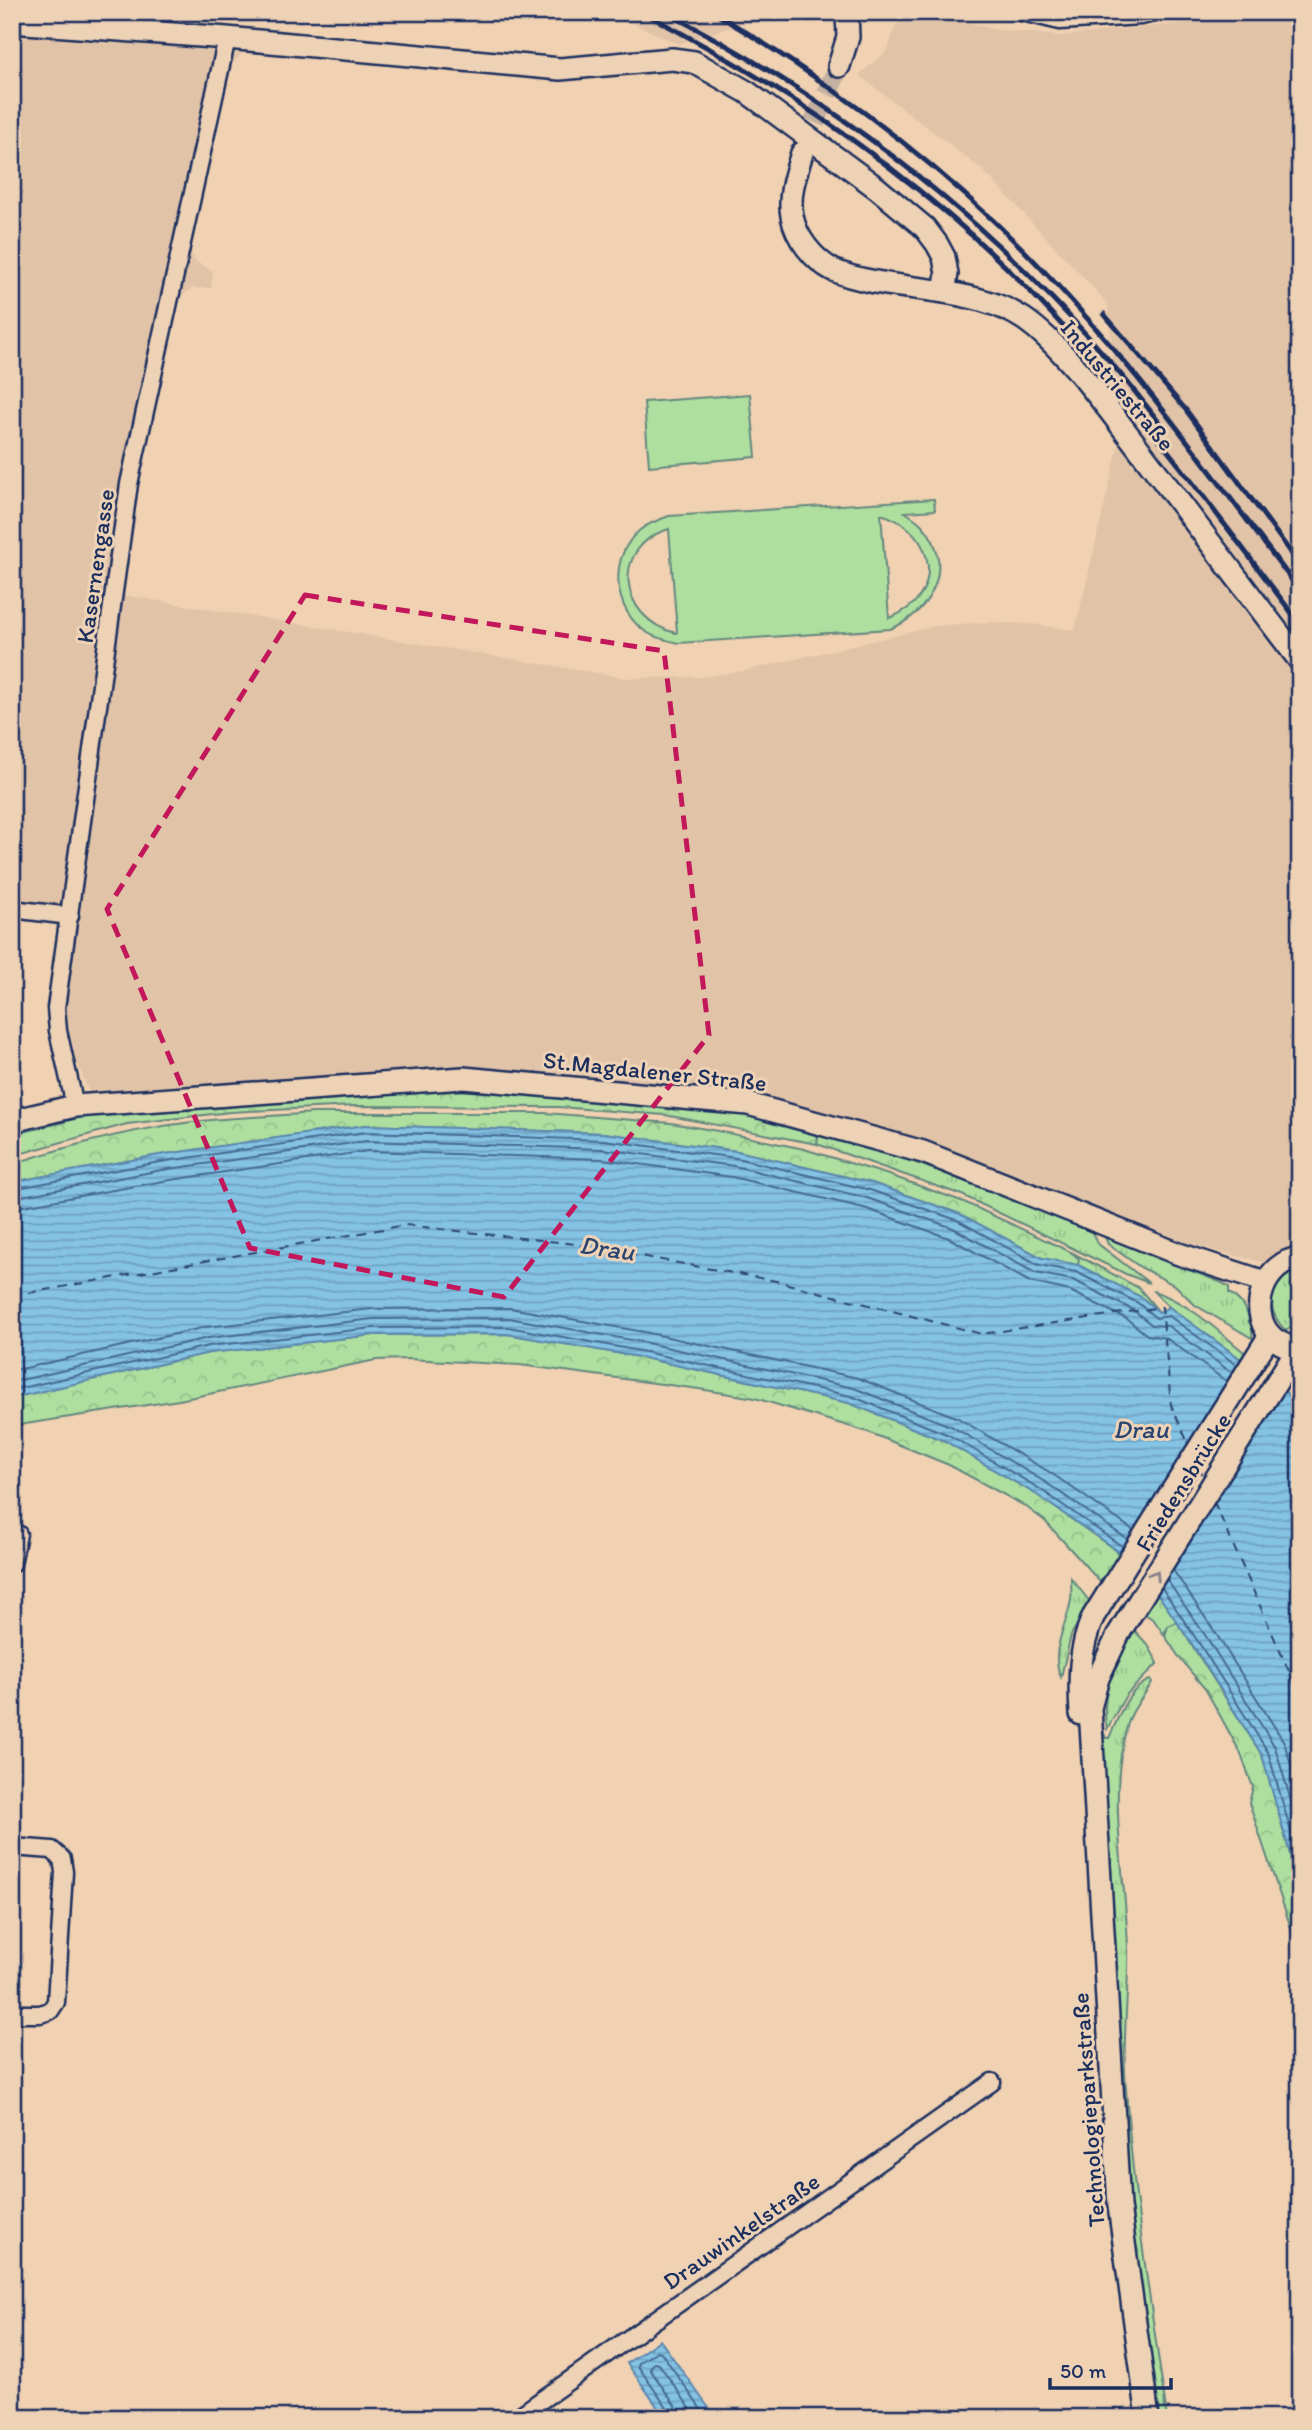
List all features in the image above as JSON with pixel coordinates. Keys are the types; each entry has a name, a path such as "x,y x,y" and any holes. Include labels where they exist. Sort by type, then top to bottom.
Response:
{"street":[{"path":"839,66 848,37 847,12"},
{"path":"1022,12 1060,21 1141,16 1158,12"},
{"path":"12,22 228,38 560,69 672,59 694,62 747,92 877,188 925,228 944,257 947,274 944,292"},
{"name":"Kasernengasse","path":"75,1106 56,1018 129,484 228,38"},
{"name":"Industriestraße","path":"802,153 791,191 791,215 797,234 810,252 833,270 861,278 982,299 1023,318 1040,332 1100,399 1300,661"},
{"path":"12,909 70,916"},
{"name":"St.Magdalener Straße","path":"12,1121 75,1106 463,1078 748,1104 923,1152 1179,1254 1265,1282"},
{"path":"1297,1353 1267,1339 1260,1304 1265,1282 1278,1266 1293,1258 1300,1258"},
{"name":"Friedensbrücke","path":"1093,1617 1267,1339"},
{"name":"Friedensbrücke","path":"1119,1633 1297,1353"},
{"path":"12,1564 18,1534"},
{"name":"Technologieparkstraße","path":"1093,1617 1083,1644 1080,1689 1081,1721 1094,1796"},
{"name":"Technologieparkstraße","path":"1119,1633 1098,1678 1090,1707 1119,2206 1148,2418"},
{"path":"12,1847 52,1850 62,1860 64,1872 56,2002 50,2011 40,2014 12,2014"},
{"name":"Drauwinkelstraße","path":"516,2418 992,2082"}],"highlighted area":[{"path":"305,595 664,651 709,1035 504,1297 250,1248 107,909"}],"shaded area":[{"path":"12,12 124,12 123,21 241,54 227,70 191,243 191,253 196,262 213,271 211,288 192,288 183,295 177,305 117,594 627,678 700,677 744,671 936,626 985,622 1075,630 1119,443 1108,304 984,171 859,75 888,50 895,26 910,12 933,13 993,29 1060,36 1196,22 1211,12 1300,12 1300,1259 1262,1262 1197,1246 925,1142 750,1091 464,1067 89,1092 59,1018 66,923 12,916"},
{"path":"608,12 777,12 678,44"}],"green space":[{"path":"750,394 756,457 649,466 644,402"},
{"path":"934,499 935,510 905,512 921,524 933,541 938,556 935,586 918,612 890,629 679,643 655,637 636,624 627,612 618,583 619,568 630,541 643,528 669,516","holes":["881,514 900,522 914,534 928,565 927,581 920,596 908,608 889,618","669,529 677,632 676,633 657,625 642,613 633,598 629,582 630,566 637,550 650,538"]},
{"path":"492,1090 735,1113 812,1129 818,1136 817,1144 665,1115 558,1107 355,1106 230,1112 127,1124 12,1156 12,1135 91,1115 341,1091"},
{"path":"312,1113 545,1113 671,1123 718,1131 804,1149 964,1202 1071,1252 1079,1259 1078,1265 1042,1258 960,1214 872,1183 737,1151 604,1133 366,1125 159,1155 12,1182 12,1164 110,1136 186,1123"},
{"path":"812,1129 918,1164 1091,1230 1097,1243 1149,1283 962,1195 817,1144 818,1136"},
{"path":"1105,1237 1229,1287 1229,1293 1239,1301 1246,1312 1252,1338 1195,1305 1176,1286 1140,1267 1108,1244"},
{"path":"1071,1252 1139,1288 1159,1312 1141,1297 1078,1265 1078,1259"},
{"path":"1300,1266 1300,1337 1291,1334 1294,1330 1290,1327 1286,1331 1281,1325 1274,1313 1271,1299 1272,1291 1280,1278"},
{"path":"1153,1291 1178,1302 1202,1318 1245,1353 1241,1359 1169,1307"},
{"path":"507,1334 639,1357 849,1403 945,1441 1037,1495 1121,1554 1102,1584 1045,1521 1025,1506 949,1465 868,1432 755,1398 520,1365 408,1359 376,1360 179,1400 12,1426 12,1398 209,1353 374,1335"},
{"path":"1071,1578 1090,1602 1071,1635 1061,1677 1058,1648 1071,1600"},
{"path":"1157,1593 1177,1622 1165,1631 1165,1636 1154,1620 1145,1614"},
{"path":"1177,1622 1262,1755 1300,1889 1300,1964 1292,1931 1249,1803 1253,1787 1240,1752 1206,1690 1165,1636 1168,1626"},
{"path":"1134,1630 1148,1645 1158,1663 1126,1695 1107,1729 1107,1690 1121,1652"},
{"path":"1108,1674 1101,1715 1106,1738 1109,1738 1120,1713 1135,1690 1150,1680 1152,1682 1128,1723 1118,1779 1118,1807 1128,1949 1125,2056 1128,2114 1142,2245 1167,2418 1158,2418 1122,2157 1097,1716"}],"water":[{"name":"Drau","path":"366,1125 604,1133 737,1151 872,1183 960,1214 1042,1258 1078,1265 1141,1297 1159,1312 1169,1307 1295,1399 1300,1404 1300,1889 1262,1755 1138,1565 1037,1495 945,1441 849,1403 639,1357 507,1334 374,1335 209,1353 12,1398 12,1182 159,1155"},
{"path":"660,2340 716,2418 665,2418 627,2363"}],"pier":[{"path":"1243,1356 1285,1387 1155,1597 1135,1568 1119,1557"}],"ferry route":[{"path":"12,1296 405,1225 575,1244 776,1281 982,1334 1162,1307 1171,1405 1189,1445"},
{"path":"1198,1466 1205,1480"},
{"path":"1214,1502 1300,1696"}],"tunnel":[{"path":"802,151 839,66"}],"railway":[{"path":"642,12 753,74 858,144 909,182 1004,265 1083,348 1115,386 1300,624"},
{"path":"665,12 737,51 807,95 874,142 939,193 1000,247 1059,305 1114,366 1165,430"},
{"path":"713,12 802,68 887,129 967,196 1005,232 1111,346 1207,467 1300,591"},
{"path":"1104,314 1186,410 1300,565"}]}
